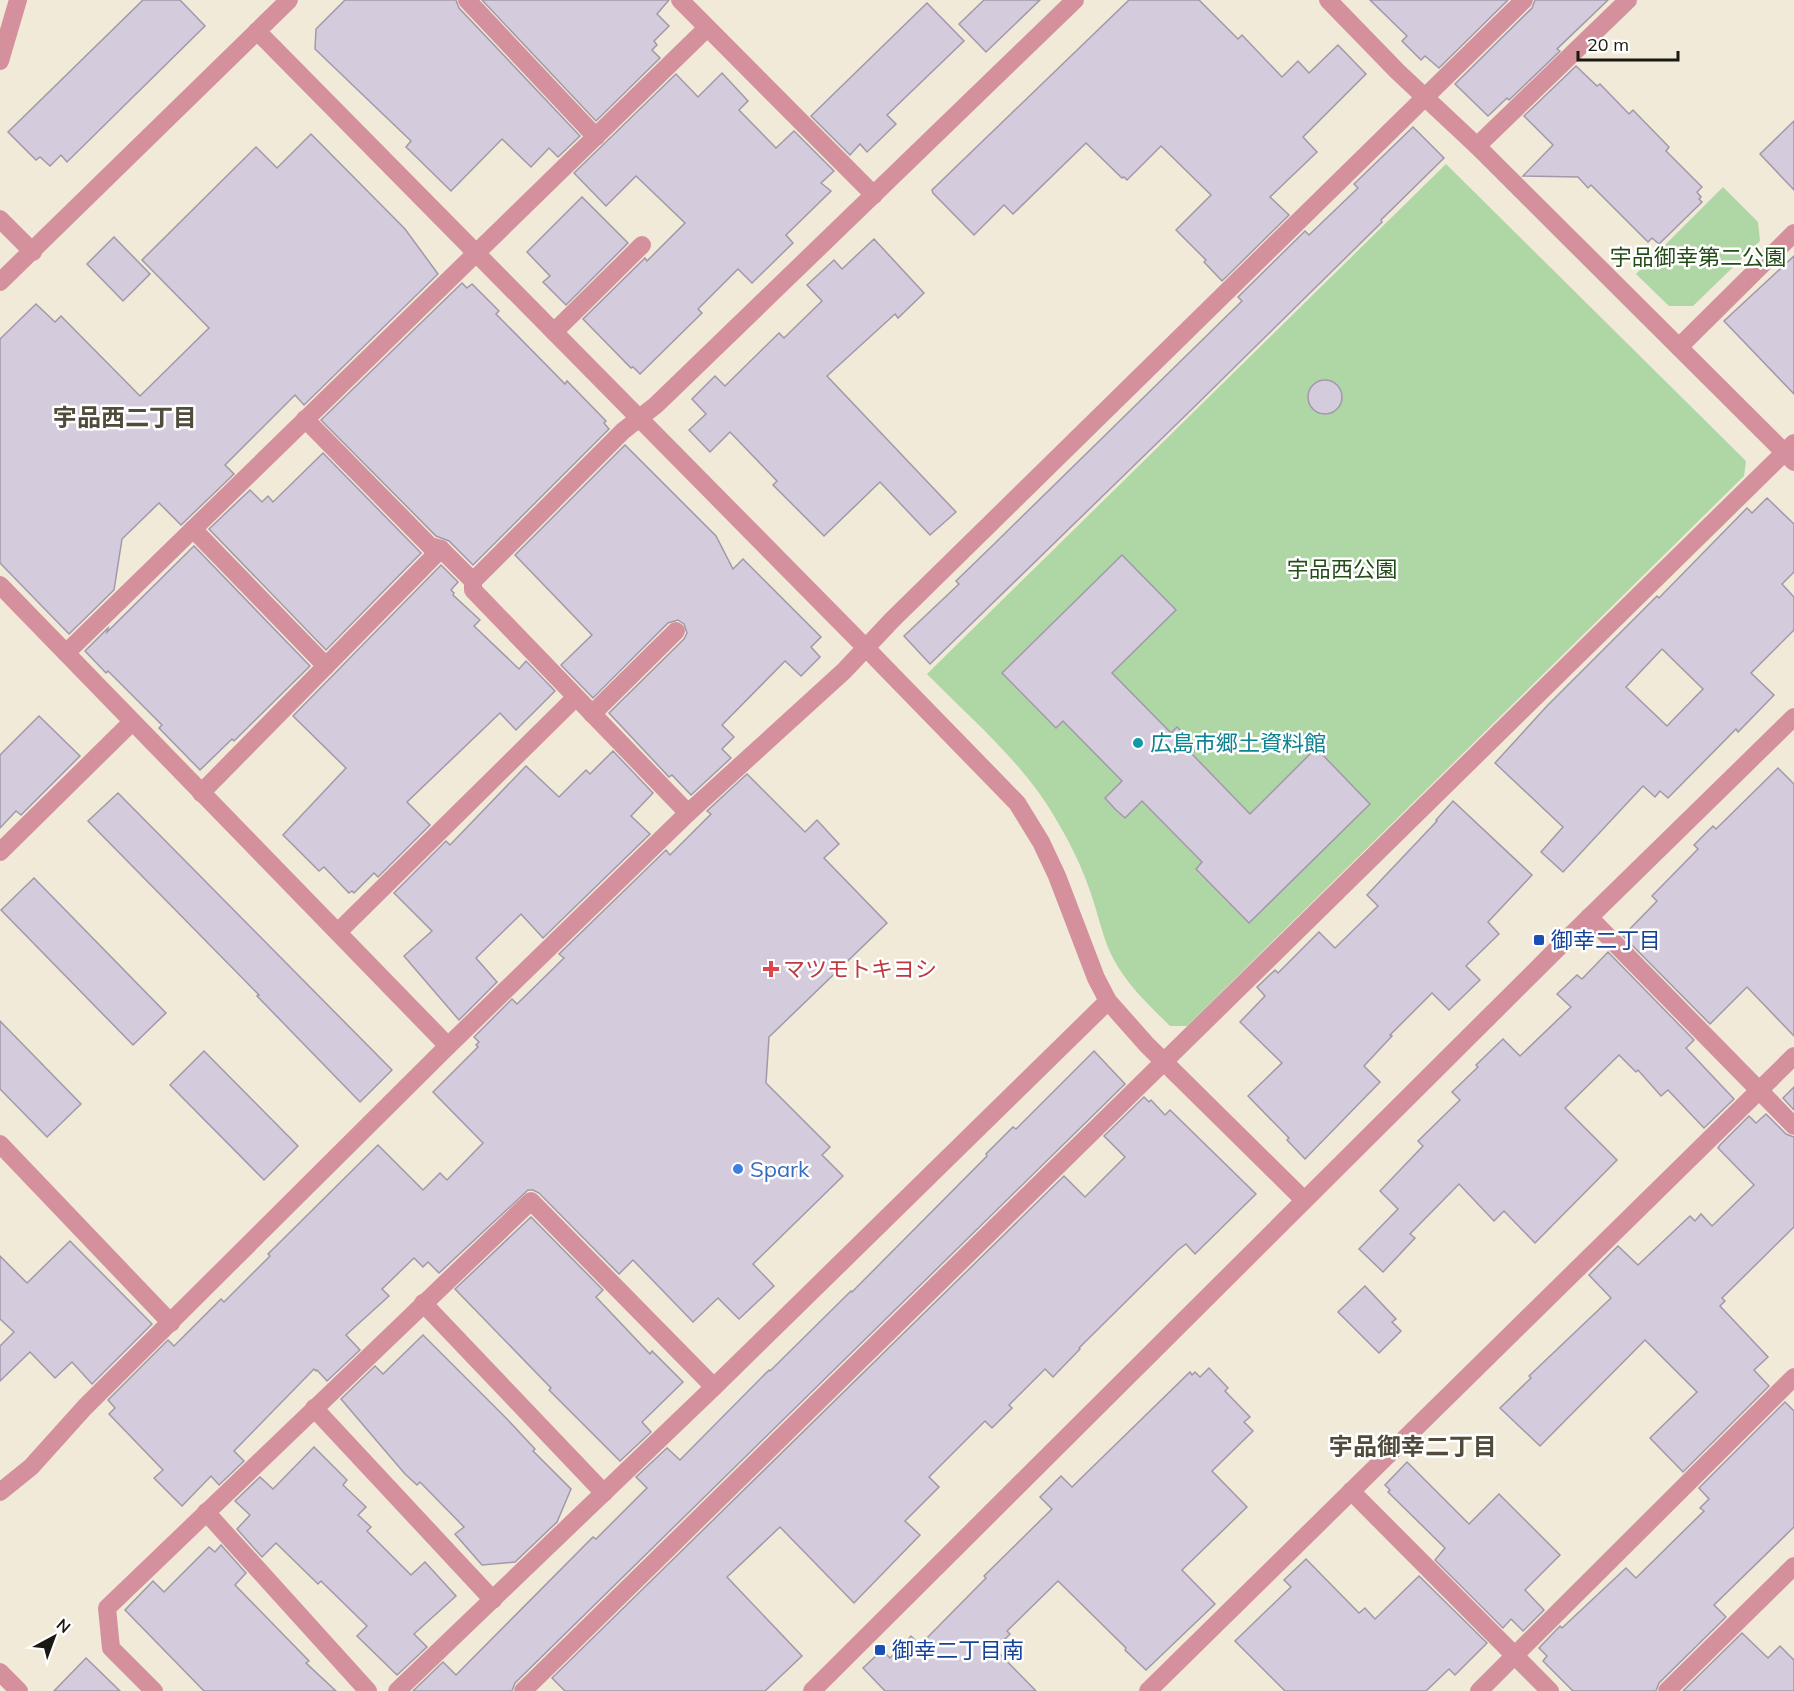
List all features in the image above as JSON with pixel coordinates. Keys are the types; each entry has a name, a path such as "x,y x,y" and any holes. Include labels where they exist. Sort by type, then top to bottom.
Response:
{"street":[{"path":"0,61 18,0"},
{"path":"0,282 289,0"},
{"path":"467,0 596,137"},
{"path":"680,0 874,195"},
{"path":"473,581 623,431 664,397 1075,0"},
{"path":"524,1691 1163,1061 1791,453 1679,348 1477,146 1398,72 1328,0"},
{"path":"0,1492 31,1467 85,1407 448,1046 688,813 844,671 901,611 1524,0"},
{"path":"1477,146 1628,0"},
{"path":"66,653 707,28"},
{"path":"257,31 1017,804 1030,822 1057,876 1096,978 1108,1001 1121,1018 1163,1061 1304,1200"},
{"path":"0,219 33,252"},
{"path":"1679,348 1794,233"},
{"path":"554,332 642,245"},
{"path":"304,419 430,546 441,549 473,581 473,590 688,813"},
{"path":"193,529 326,666"},
{"path":"201,793 441,549"},
{"path":"0,585 448,1046"},
{"path":"592,714 676,631"},
{"path":"338,932 575,698"},
{"path":"812,1691 1589,917 1794,717"},
{"path":"0,852 132,722"},
{"path":"1589,917 1794,1126"},
{"path":"397,1691 714,1387 1108,1001"},
{"path":"1148,1691 1794,1056"},
{"path":"0,1144 171,1323"},
{"path":"154,1691 111,1648 108,1608 531,1200 714,1387"},
{"path":"423,1303 604,1493"},
{"path":"1479,1691 1794,1377"},
{"path":"314,1408 493,1600"},
{"path":"1351,1491 1550,1691"},
{"path":"206,1512 368,1691"},
{"path":"1667,1691 1794,1566"},
{"path":"0,1672 19,1691"}],"green space":[{"name":"宇品西公園","path":"1446,164 1746,461 1744,476 1187,1026 1170,1026 1133,987 1114,960 1079,864 1045,801 1014,762 927,674"},
{"name":"宇品御幸第二公園","path":"1723,187 1758,222 1760,241 1693,306 1669,306 1636,274"}],"building":[{"path":"143,0 180,0 205,26 67,162 61,155 50,166 40,157 36,160 8,132"},
{"path":"345,0 456,0 459,8 580,136 558,157 549,148 531,167 502,139 451,191 406,147 411,141 315,49 316,29"},
{"path":"482,0 669,0 657,14 669,26 654,41 657,45 652,50 660,58 596,121"},
{"path":"984,0 1040,0 986,52 959,24"},
{"path":"1129,0 1199,0 1238,39 1242,35 1282,77 1298,61 1309,73 1338,45 1366,74 1303,137 1317,152 1270,197 1289,215 1222,281 1204,262 1206,260 1176,230 1211,195 1161,146 1127,180 1122,178 1086,143 1013,214 1004,205 974,235 932,190"},
{"path":"1370,0 1508,0 1439,68 1425,56 1421,60 1402,41 1407,36"},
{"path":"1535,0 1608,0 1557,49 1560,51 1509,100 1507,98 1488,116 1455,84 1532,8"},
{"path":"927,3 964,41 887,115 896,124 867,152 860,144 850,155 811,116"},
{"path":"1576,66 1597,86 1600,84 1629,114 1633,110 1669,147 1666,151 1702,187 1697,192 1702,202 1659,244 1652,238 1648,242 1591,185 1588,188 1578,177 1523,176 1553,145 1524,116"},
{"path":"722,73 748,101 739,110 776,148 794,131 834,171 821,183 831,191 786,235 793,243 752,283 738,269 698,309 702,313 640,374 633,367 631,368 583,319 645,258 647,261 685,223 636,176 606,206 574,173 676,74 698,97"},
{"path":"1794,121 1794,190 1760,154"},
{"path":"1413,127 1444,158 1187,414 930,664 904,636 959,584 956,581 1242,301 1238,297 1305,231 1309,235 1358,188 1354,184"},
{"path":"311,134 405,229 438,274 304,405 295,395 225,465 234,474 181,525 159,503 122,539 114,590 69,634 0,563 0,339 36,304 55,322 61,316 140,396 209,328 142,260 256,147 277,168"},
{"path":"582,197 628,243 566,305 543,282 550,276 527,252"},
{"path":"114,237 150,274 123,301 87,264"},
{"path":"874,239 924,293 898,318 895,314 827,376 956,512 930,535 880,482 824,536 773,485 777,481 730,432 710,452 689,430 706,414 692,399 715,376 725,386 779,333 784,338 822,301 807,285 834,260 842,269"},
{"path":"1794,256 1794,394 1724,321"},
{"path":"462,283 467,288 472,284 499,311 496,314 565,384 567,381 606,421 604,423 609,429 473,565 449,541 436,536 321,420"},
{"path":"1325,380 1337,385 1342,397 1337,409 1325,414 1313,409 1308,397 1313,385"},
{"path":"625,445 716,536 733,569 743,559 821,637 811,647 820,657 801,676 785,661 722,725 734,737 722,749 731,758 691,795 672,775 669,777 609,713 684,639 687,633 684,624 678,620 668,623 593,698 561,665 592,635 515,555"},
{"path":"323,453 421,553 326,650 209,529 250,490 262,502 268,496 273,502"},
{"path":"1767,498 1794,524 1794,572 1782,584 1794,597 1794,630 1751,673 1774,695 1738,732 1736,729 1668,798 1660,791 1655,797 1643,786 1563,872 1541,852 1563,827 1495,763 1547,706 1657,596 1659,598 1747,508 1752,513","holes":["1662,649 1703,689 1667,726 1626,687"]},
{"path":"194,546 310,666 234,741 232,739 200,770 159,728 162,725 85,651"},
{"name":"広島市郷土資料館","path":"1122,555 1176,610 1112,673 1171,733 1177,727 1187,737 1197,748 1192,754 1250,814 1316,748 1370,804 1249,923 1196,869 1202,862 1142,801 1125,818 1115,809 1105,798 1122,781 1063,721 1056,728 1002,673"},
{"path":"441,565 458,582 451,590 453,595 480,620 474,626 519,669 526,661 555,691 516,730 500,713 407,802 430,825 378,877 374,873 354,893 352,891 349,893 324,867 319,871 283,835 346,768 293,716"},
{"path":"39,716 80,756 21,815 16,811 0,828 0,755"},
{"path":"613,751 653,793 631,816 650,834 543,938 521,914 476,958 497,982 459,1020 404,956 432,931 394,893 446,841 450,845 526,766 559,797 586,770 590,774"},
{"path":"1778,768 1794,784 1794,1036 1747,987 1710,1024 1623,936 1657,901 1652,896 1698,849 1694,845 1713,826 1716,829"},
{"path":"747,774 805,832 817,820 839,844 824,858 887,923 769,1037 766,1083 830,1147 822,1155 843,1176 753,1264 774,1286 739,1319 718,1298 693,1322 633,1260 619,1274 539,1193 528,1190 439,1273 428,1262 423,1267 414,1258 382,1289 389,1296 346,1335 360,1350 327,1381 314,1369 234,1451 244,1461 219,1485 211,1476 182,1506 154,1478 163,1470 109,1414 115,1408 108,1400 168,1340 174,1346 221,1299 224,1302 270,1256 268,1254 378,1145 423,1190 440,1173 447,1180 483,1143 433,1092 478,1047 476,1045 479,1042 474,1037 512,999 517,1004 564,958 559,954 666,850 670,855 711,814 707,811"},
{"path":"118,793 392,1070 360,1102 257,996 259,995 88,821"},
{"path":"1453,801 1532,875 1488,922 1499,934 1466,966 1480,980 1449,1010 1432,993 1390,1035 1392,1036 1364,1066 1380,1082 1305,1159 1287,1140 1289,1138 1248,1096 1282,1063 1240,1022 1265,996 1257,987 1275,970 1278,973 1319,932 1335,948 1378,906 1367,895"},
{"path":"34,878 166,1013 133,1045 1,910"},
{"path":"1608,952 1694,1040 1686,1048 1734,1099 1704,1128 1668,1090 1661,1096 1638,1070 1636,1072 1619,1055 1565,1108 1617,1160 1535,1243 1504,1211 1494,1221 1459,1184 1410,1234 1415,1238 1383,1272 1359,1249 1398,1209 1380,1191 1423,1146 1418,1141 1460,1100 1452,1092 1478,1067 1476,1065 1503,1039 1520,1056 1571,1007 1557,994 1577,975 1582,979"},
{"path":"0,1021 81,1104 47,1137 0,1089"},
{"path":"204,1051 298,1146 264,1180 170,1085"},
{"path":"1094,1051 1125,1084 515,1683 512,1691 413,1691 443,1662 456,1675 593,1537 596,1539 647,1488 636,1477 667,1448 680,1460 769,1370 852,1292 1013,1127 1016,1129"},
{"path":"1794,1087 1794,1110 1783,1098"},
{"path":"1144,1097 1149,1102 1151,1100 1165,1115 1170,1110 1256,1194 1195,1254 1186,1244 1178,1250 1079,1348 1053,1377 1045,1369 1009,1405 1012,1408 992,1428 985,1421 929,1477 939,1487 905,1521 920,1535 854,1603 780,1527 727,1577 802,1656 765,1691 565,1691 552,1678 1064,1176 1085,1197 1125,1157 1104,1136"},
{"path":"1766,1114 1786,1134 1794,1137 1794,1227 1722,1298 1725,1301 1720,1306 1768,1357 1754,1370 1769,1386 1683,1472 1650,1438 1697,1392 1645,1340 1540,1446 1500,1408 1531,1378 1529,1376 1611,1298 1589,1275 1618,1246 1638,1265 1690,1216 1695,1221 1701,1214 1712,1226 1754,1185 1718,1148 1749,1116 1756,1123"},
{"path":"531,1217 603,1290 596,1297 650,1354 652,1351 683,1382 642,1422 651,1432 620,1461 549,1390 551,1388 455,1289"},
{"path":"70,1241 152,1324 92,1384 72,1362 55,1378 30,1352 0,1381 0,1346 14,1332 0,1319 0,1256 27,1283"},
{"path":"1365,1286 1396,1319 1392,1322 1401,1331 1379,1353 1338,1312"},
{"path":"423,1335 506,1418 535,1449 533,1451 571,1489 557,1522 515,1562 482,1565 455,1534 464,1527 420,1482 417,1485 405,1474 341,1399 375,1366 383,1374"},
{"path":"1209,1368 1228,1388 1225,1391 1250,1417 1244,1422 1253,1431 1212,1471 1247,1507 1182,1570 1215,1604 1146,1670 1058,1581 1007,1631 1010,1634 995,1649 1036,1691 885,1691 863,1668 882,1650 890,1658 911,1636 920,1645 986,1578 984,1576 1052,1509 1040,1497 1061,1476 1072,1487 1190,1372 1192,1375 1195,1372 1200,1377"},
{"path":"1785,1402 1794,1411 1794,1527 1714,1605 1726,1617 1659,1683 1656,1691 1573,1691 1543,1661 1547,1656 1539,1648 1560,1626 1562,1628 1626,1568 1636,1578 1704,1511 1700,1508 1709,1499 1699,1488"},
{"path":"314,1447 347,1480 343,1485 366,1507 358,1515 371,1527 367,1531 411,1575 425,1562 456,1596 414,1634 427,1647 397,1675 357,1636 367,1626 321,1581 318,1584 276,1543 262,1557 237,1529 250,1515 235,1501 260,1477 273,1489"},
{"path":"1407,1462 1469,1524 1499,1494 1560,1555 1525,1590 1544,1610 1523,1631 1511,1619 1503,1628 1435,1560 1445,1548 1388,1492 1390,1490 1385,1485"},
{"path":"221,1545 246,1573 235,1585 309,1661 306,1663 336,1691 204,1691 125,1610 153,1581 164,1592 209,1547 215,1552"},
{"path":"1306,1559 1359,1613 1365,1608 1375,1619 1419,1576 1487,1643 1455,1675 1449,1669 1426,1691 1285,1691 1235,1641 1291,1587 1284,1580"},
{"path":"1742,1633 1768,1658 1780,1646 1794,1660 1794,1691 1683,1691"},
{"path":"86,1658 120,1691 54,1691"}],"place":[{"name":"広島市郷土資料館","path":"1138,743"},
{"name":"御幸二丁目","path":"1539,940"},
{"name":"マツモトキヨシ","path":"771,969"},
{"name":"Spark","path":"738,1169"},
{"name":"御幸二丁目南","path":"880,1650"}],"district":[{"name":"宇品西二丁目","path":"125,417"},
{"name":"宇品御幸二丁目","path":"1413,1446"}]}
